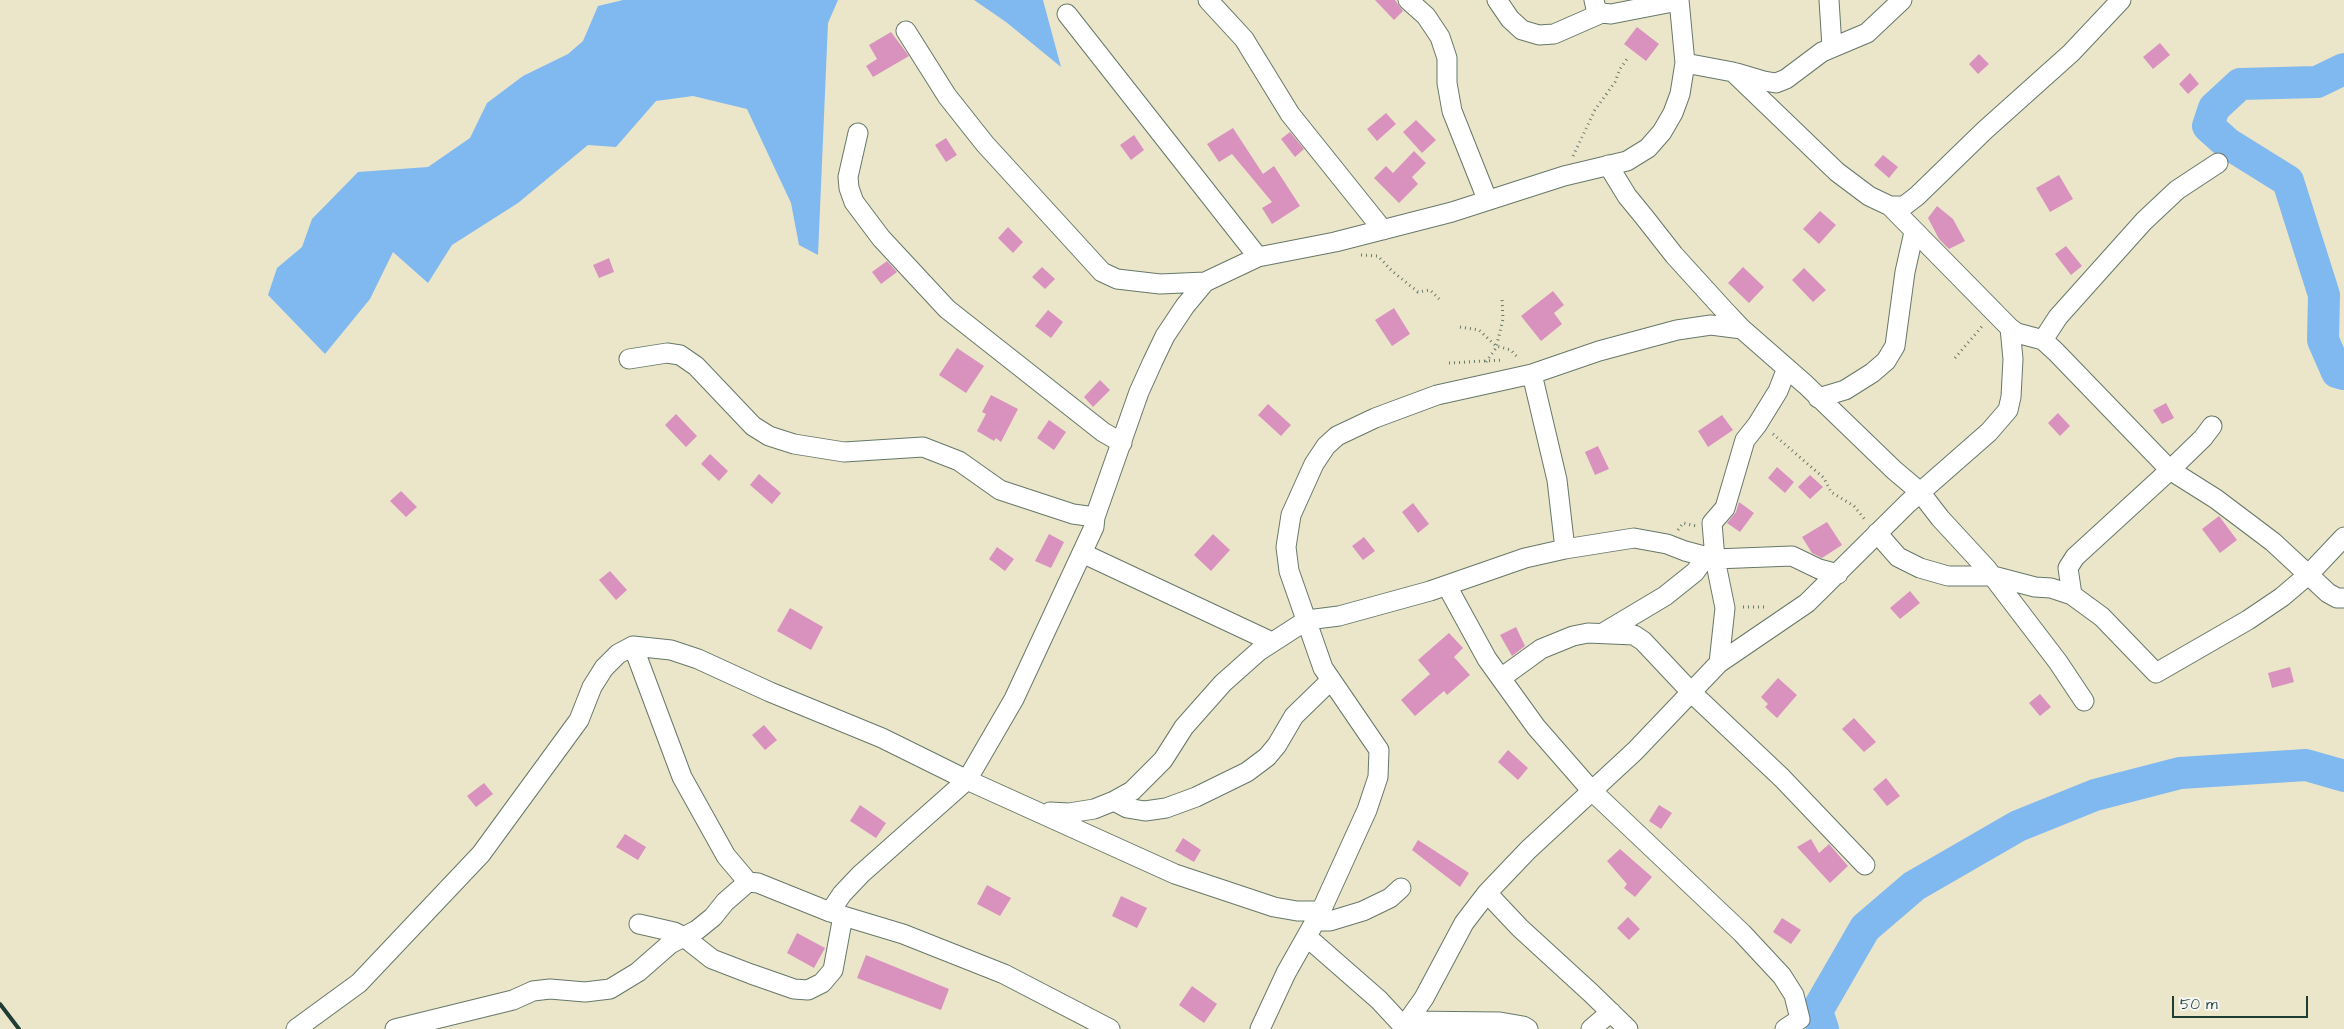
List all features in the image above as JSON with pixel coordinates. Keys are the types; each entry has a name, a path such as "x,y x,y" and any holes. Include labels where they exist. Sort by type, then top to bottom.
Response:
{"street":[{"path":"1208,0 1244,39 1290,114 1383,230"},
{"path":"1408,0 1426,16 1440,37 1447,58 1447,83 1452,111 1488,199"},
{"path":"906,31 947,96 985,144 1102,272 1117,279 1133,282 1182,285 1205,282 1258,257 1335,242 1383,230 1452,212 1564,176 1627,161 1648,148 1662,132 1673,113 1680,94 1686,63 1678,1 1618,13 1598,6 1554,34 1539,35 1522,30 1510,19 1497,0"},
{"path":"1829,0 1832,47"},
{"path":"1686,63 1776,83 1797,73 1832,47 1868,33 1902,0"},
{"path":"1890,206 1904,206 1917,196 1948,165 2090,35 2121,0"},
{"path":"1067,14 1258,257"},
{"path":"1733,72 1837,172 1869,196 1890,206 2010,328 2017,333 2043,340 2170,470 2216,499 2273,542 2328,592 2337,598 2344,598"},
{"path":"858,133 848,177 849,188 854,202 882,238 946,308 1097,427 1122,443"},
{"path":"2043,340 2058,318 2144,221 2177,190 2218,163"},
{"path":"1608,165 1626,196 1660,237 1742,328 1788,368 1894,470 1920,492 1940,518 1993,576 2054,656 2084,701"},
{"path":"1818,398 1845,390 1872,374 1886,361 1895,346 1905,272 1914,232"},
{"path":"639,924 667,930 684,937 712,959 794,989 808,990 822,983 836,961 837,914 842,894 861,874 967,780 1018,691 1094,527 1095,518 1139,392 1165,336 1185,306 1205,282"},
{"path":"1260,1029 1286,973 1315,923 1367,810 1378,777 1379,750 1330,680 1315,649 1307,620 1289,571 1286,547 1292,515 1314,464 1326,446 1337,436 1375,418 1437,395 1532,374 1599,351 1685,328 1711,326 1742,328"},
{"path":"1405,1025 1424,998 1455,938 1487,893 1545,833 1636,751 1719,663 1807,603 1838,574 1872,530 1920,492 1989,432 2008,410 2014,378 2010,328"},
{"path":"630,359 667,353 680,355 696,366 753,426 769,436 794,444 844,452 923,447 958,461 1000,490 1073,514 1095,518"},
{"path":"1719,663 1725,608 1710,559 1712,522 1725,508 1745,440 1757,425 1778,391 1788,368"},
{"path":"1532,374 1557,480 1564,549"},
{"path":"2072,595 2068,568 2075,557 2170,470 2203,438 2212,426"},
{"path":"1872,530 1898,557 1920,568 1948,576 1993,576 2017,583 2051,588 2072,595 2102,617 2156,673 2248,620 2282,597 2308,574 2344,537"},
{"path":"1041,812 1069,813 1094,809 1132,791 1163,760 1184,727 1223,683 1258,651 1307,620 1339,616 1448,586 1526,558 1564,549 1634,538 1667,544 1710,559 1792,556 1819,569 1838,574"},
{"path":"1082,553 1272,642"},
{"path":"1603,633 1665,596 1710,559"},
{"path":"1448,586 1473,636 1536,727 1591,790 1742,932 1782,976 1794,995 1800,1019 1785,1029"},
{"path":"1501,678 1541,649 1573,636 1603,633 1634,635 1643,641 1692,693 1782,778 1865,865"},
{"path":"633,646 686,786 726,856 748,882 758,883 837,914 903,934 1004,974 1110,1029"},
{"path":"296,1029 359,983 481,854 579,720 592,687 604,668 618,654 633,646 671,650 698,659 770,692 882,738 967,780 1041,812 1111,846 1204,884 1274,907 1296,911 1315,923 1379,1000 1405,1025 1500,1022 1517,1024 1528,1029"},
{"path":"1114,801 1127,808 1145,812 1166,808 1196,797 1246,772 1267,757 1277,745 1294,716 1330,680"},
{"path":"395,1029 442,1024 513,1000 533,991 550,989 585,992 610,989 626,980 662,950 697,930 713,918 725,902 748,882"},
{"path":"1315,923 1330,922 1363,911 1390,898 1401,888"},
{"path":"1487,893 1520,928 1628,1029"},
{"path":"1591,1029 1611,1012"}],"path":[{"path":"1564,176 1595,110 1616,82 1620,69 1627,59"},
{"path":"1335,242 1354,255 1378,256 1392,271 1418,292 1430,290 1439,299"},
{"path":"1486,385 1486,361 1496,346 1503,319 1502,300"},
{"path":"1955,358 1994,313"},
{"path":"1460,326 1479,330 1496,346 1511,350 1519,359"},
{"path":"1757,425 1767,429 1824,478 1831,492 1854,506 1872,530"},
{"path":"1667,544 1683,523 1706,528 1712,522"},
{"path":"1725,608 1774,607"}],"water":[{"path":"623,0 838,0 828,23 818,255 799,245 791,203 747,109 693,96 656,101 616,147 588,145 518,203 452,245 428,283 393,252 370,299 325,354 268,295 277,268 302,247 312,219 358,172 428,167 470,138 487,103 523,76 568,54 583,41 598,6"},
{"path":"974,0 1043,0 1061,67 1006,22"}],"building":[{"path":"1375,0 1395,0 1403,11 1394,20"},
{"path":"1637,27 1659,44 1646,61 1624,44"},
{"path":"891,32 909,56 873,77 866,66 877,59 869,45"},
{"path":"2160,43 2170,55 2153,69 2143,57"},
{"path":"1979,54 1989,64 1978,74 1969,64"},
{"path":"2190,73 2199,84 2188,94 2179,84"},
{"path":"1386,113 1396,124 1377,141 1367,129"},
{"path":"1416,120 1436,140 1422,153 1403,132"},
{"path":"1233,128 1263,174 1274,166 1300,206 1272,224 1262,208 1272,202 1232,154 1219,162 1207,144"},
{"path":"1290,132 1304,149 1295,157 1281,139"},
{"path":"1134,135 1144,150 1131,160 1120,145"},
{"path":"946,138 957,155 946,162 935,145"},
{"path":"1414,151 1426,163 1412,177 1418,184 1399,203 1374,178 1386,166 1393,173"},
{"path":"1883,155 1898,167 1889,178 1874,165"},
{"path":"2059,175 2073,199 2050,212 2036,188"},
{"path":"1937,206 1953,219 1965,241 1949,249 1939,239 1928,218"},
{"path":"1820,211 1836,225 1819,244 1803,229"},
{"path":"1008,227 1023,242 1013,253 998,238"},
{"path":"2066,246 2082,266 2071,275 2055,254"},
{"path":"609,258 614,272 599,278 593,265"},
{"path":"887,261 897,272 881,284 872,272"},
{"path":"1042,267 1055,279 1045,289 1032,277"},
{"path":"1743,267 1764,287 1749,303 1728,283"},
{"path":"1804,268 1826,290 1813,302 1792,280"},
{"path":"1553,291 1564,305 1554,313 1562,324 1541,341 1521,316"},
{"path":"1394,308 1410,334 1392,346 1375,320"},
{"path":"1048,310 1063,322 1051,338 1035,326"},
{"path":"957,348 984,366 966,393 939,375"},
{"path":"1100,380 1110,390 1093,407 1084,397"},
{"path":"991,395 1018,409 1001,442 996,438 994,441 977,431 986,414 982,412"},
{"path":"2166,403 2174,418 2162,424 2153,410"},
{"path":"1268,404 1291,425 1281,436 1258,415"},
{"path":"2058,413 2070,426 2060,436 2048,423"},
{"path":"676,414 697,436 686,447 665,425"},
{"path":"1722,415 1733,430 1708,447 1698,431"},
{"path":"1049,420 1066,432 1054,450 1037,438"},
{"path":"1598,446 1609,469 1595,475 1585,452"},
{"path":"710,454 728,471 719,481 701,464"},
{"path":"1777,467 1794,482 1785,493 1768,478"},
{"path":"759,474 781,493 772,504 750,485"},
{"path":"1810,475 1823,487 1810,499 1798,487"},
{"path":"401,491 417,507 406,517 390,501"},
{"path":"1739,502 1754,513 1740,532 1727,523 1736,512"},
{"path":"1413,503 1429,524 1418,533 1402,512"},
{"path":"2219,516 2237,540 2220,553 2202,529"},
{"path":"1827,522 1842,545 1822,558 1812,553 1802,537"},
{"path":"1049,534 1064,542 1051,568 1035,561"},
{"path":"1213,534 1230,550 1211,571 1194,555"},
{"path":"1364,537 1375,551 1363,560 1352,546"},
{"path":"997,547 1014,559 1005,571 989,559"},
{"path":"610,571 627,590 616,600 599,580"},
{"path":"1910,591 1920,603 1900,619 1890,608"},
{"path":"790,608 823,627 811,650 777,631"},
{"path":"1516,627 1525,646 1512,656 1500,635"},
{"path":"1449,633 1463,648 1454,657 1470,675 1447,695 1444,691 1415,716 1401,700 1430,674 1418,660"},
{"path":"2290,667 2294,682 2272,688 2268,673"},
{"path":"1778,678 1797,695 1777,718 1765,707 1768,704 1761,697"},
{"path":"2040,694 2051,707 2040,716 2029,703"},
{"path":"1854,718 1876,742 1864,752 1842,729"},
{"path":"764,725 777,740 765,750 752,735"},
{"path":"1508,750 1528,768 1518,780 1498,762"},
{"path":"1886,778 1900,796 1887,806 1873,789"},
{"path":"484,783 493,794 476,807 467,796"},
{"path":"860,805 886,823 876,838 850,821"},
{"path":"1659,805 1672,813 1661,829 1649,821"},
{"path":"625,834 646,847 638,860 616,847"},
{"path":"1183,838 1201,850 1194,862 1175,851"},
{"path":"1811,839 1819,853 1829,844 1848,866 1830,883 1797,847"},
{"path":"1418,840 1469,873 1460,887 1412,850"},
{"path":"1620,849 1652,877 1635,897 1624,888 1627,884 1607,861"},
{"path":"987,885 1011,898 1000,916 977,904"},
{"path":"1121,896 1147,908 1137,928 1112,916"},
{"path":"1628,917 1640,929 1629,940 1617,928"},
{"path":"1782,918 1801,930 1791,944 1773,932"},
{"path":"797,933 825,948 814,968 787,953"},
{"path":"866,955 949,989 941,1010 857,978"},
{"path":"1192,986 1217,1004 1204,1023 1179,1005"}],"waterway":[{"path":"2344,69 2317,82 2240,84 2214,108 2208,126 2227,143 2288,181 2324,295 2323,340 2337,372 2344,374"},
{"path":"1823,1029 1817,1011 1865,928 1914,886 2018,826 2095,795 2180,773 2306,765 2344,776"}],"railway":[{"path":"0,1004 19,1029"}]}
